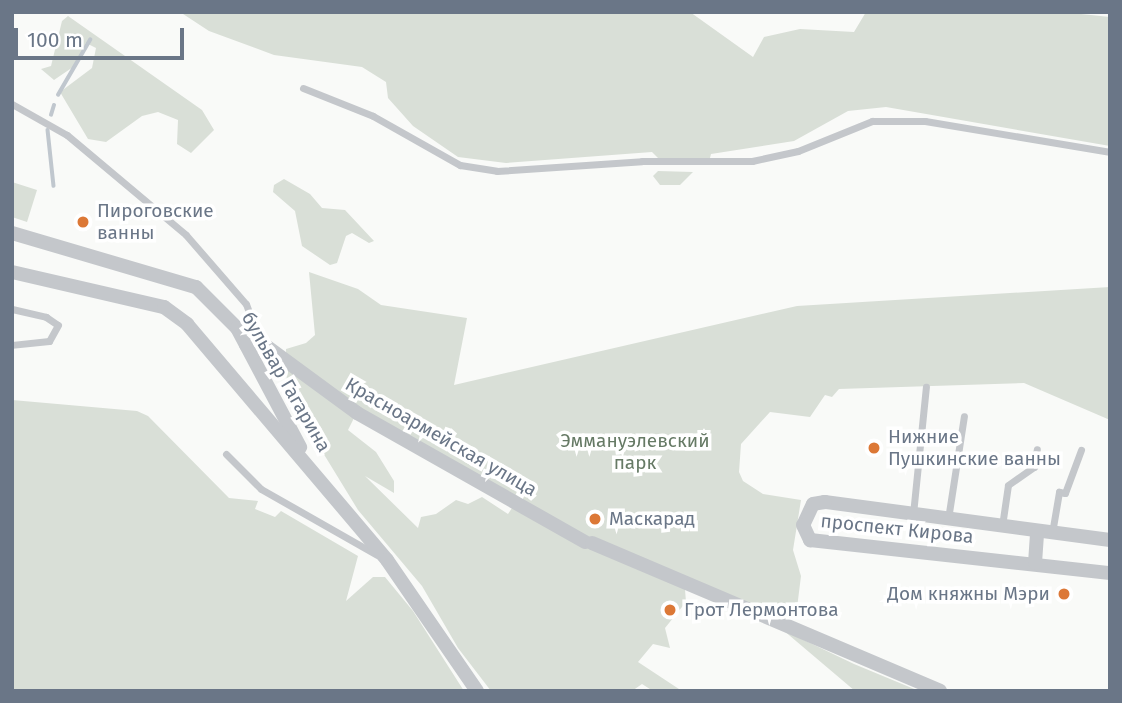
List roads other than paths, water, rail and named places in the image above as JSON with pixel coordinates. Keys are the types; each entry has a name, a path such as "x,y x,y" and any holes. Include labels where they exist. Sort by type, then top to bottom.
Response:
{"street":[{"name":"бульвар Гагарина","path":"12,233 196,287 253,343 325,487"},
{"name":"бульвар Гагарина","path":"12,272 141,301 175,314 254,399 387,560 477,691"},
{"name":"Красноармейская улица","path":"253,343 356,413 588,543 940,691"},
{"name":"проспект Кирова","path":"1110,540 825,502 813,504 803,525 810,540 1110,573"},
{"path":"1035,563 1037,532"}],"lane":[{"path":"303,88 373,116 460,165 496,171 642,161 752,161 798,150 872,121 925,121 1110,152"},
{"path":"12,104 67,135 186,235 246,304 253,343"},
{"path":"12,309 46,317 58,325 49,341 12,345"},
{"path":"912,514 926,387"},
{"path":"948,519 964,416"},
{"path":"1002,527 1008,485 1034,467 1037,449"},
{"path":"1052,534 1059,492 1065,493 1081,450"},
{"path":"226,454 261,489 387,560"}],"waterway":[{"path":"58,95 90,40"},
{"path":"51,115 54,105"},
{"path":"48,130 54,186"}],"place":[{"name":"Пироговские ванны","path":"83,222"},
{"name":"Нижние Пушкинские ванны","path":"874,448"},
{"name":"Маскарад","path":"595,519"},
{"name":"Дом княжны Мэри","path":"1064,594"},
{"name":"Грот Лермонтова","path":"670,610"}],"park label":[{"name":"Эммануэлевский парк","path":"635,452"}]}
